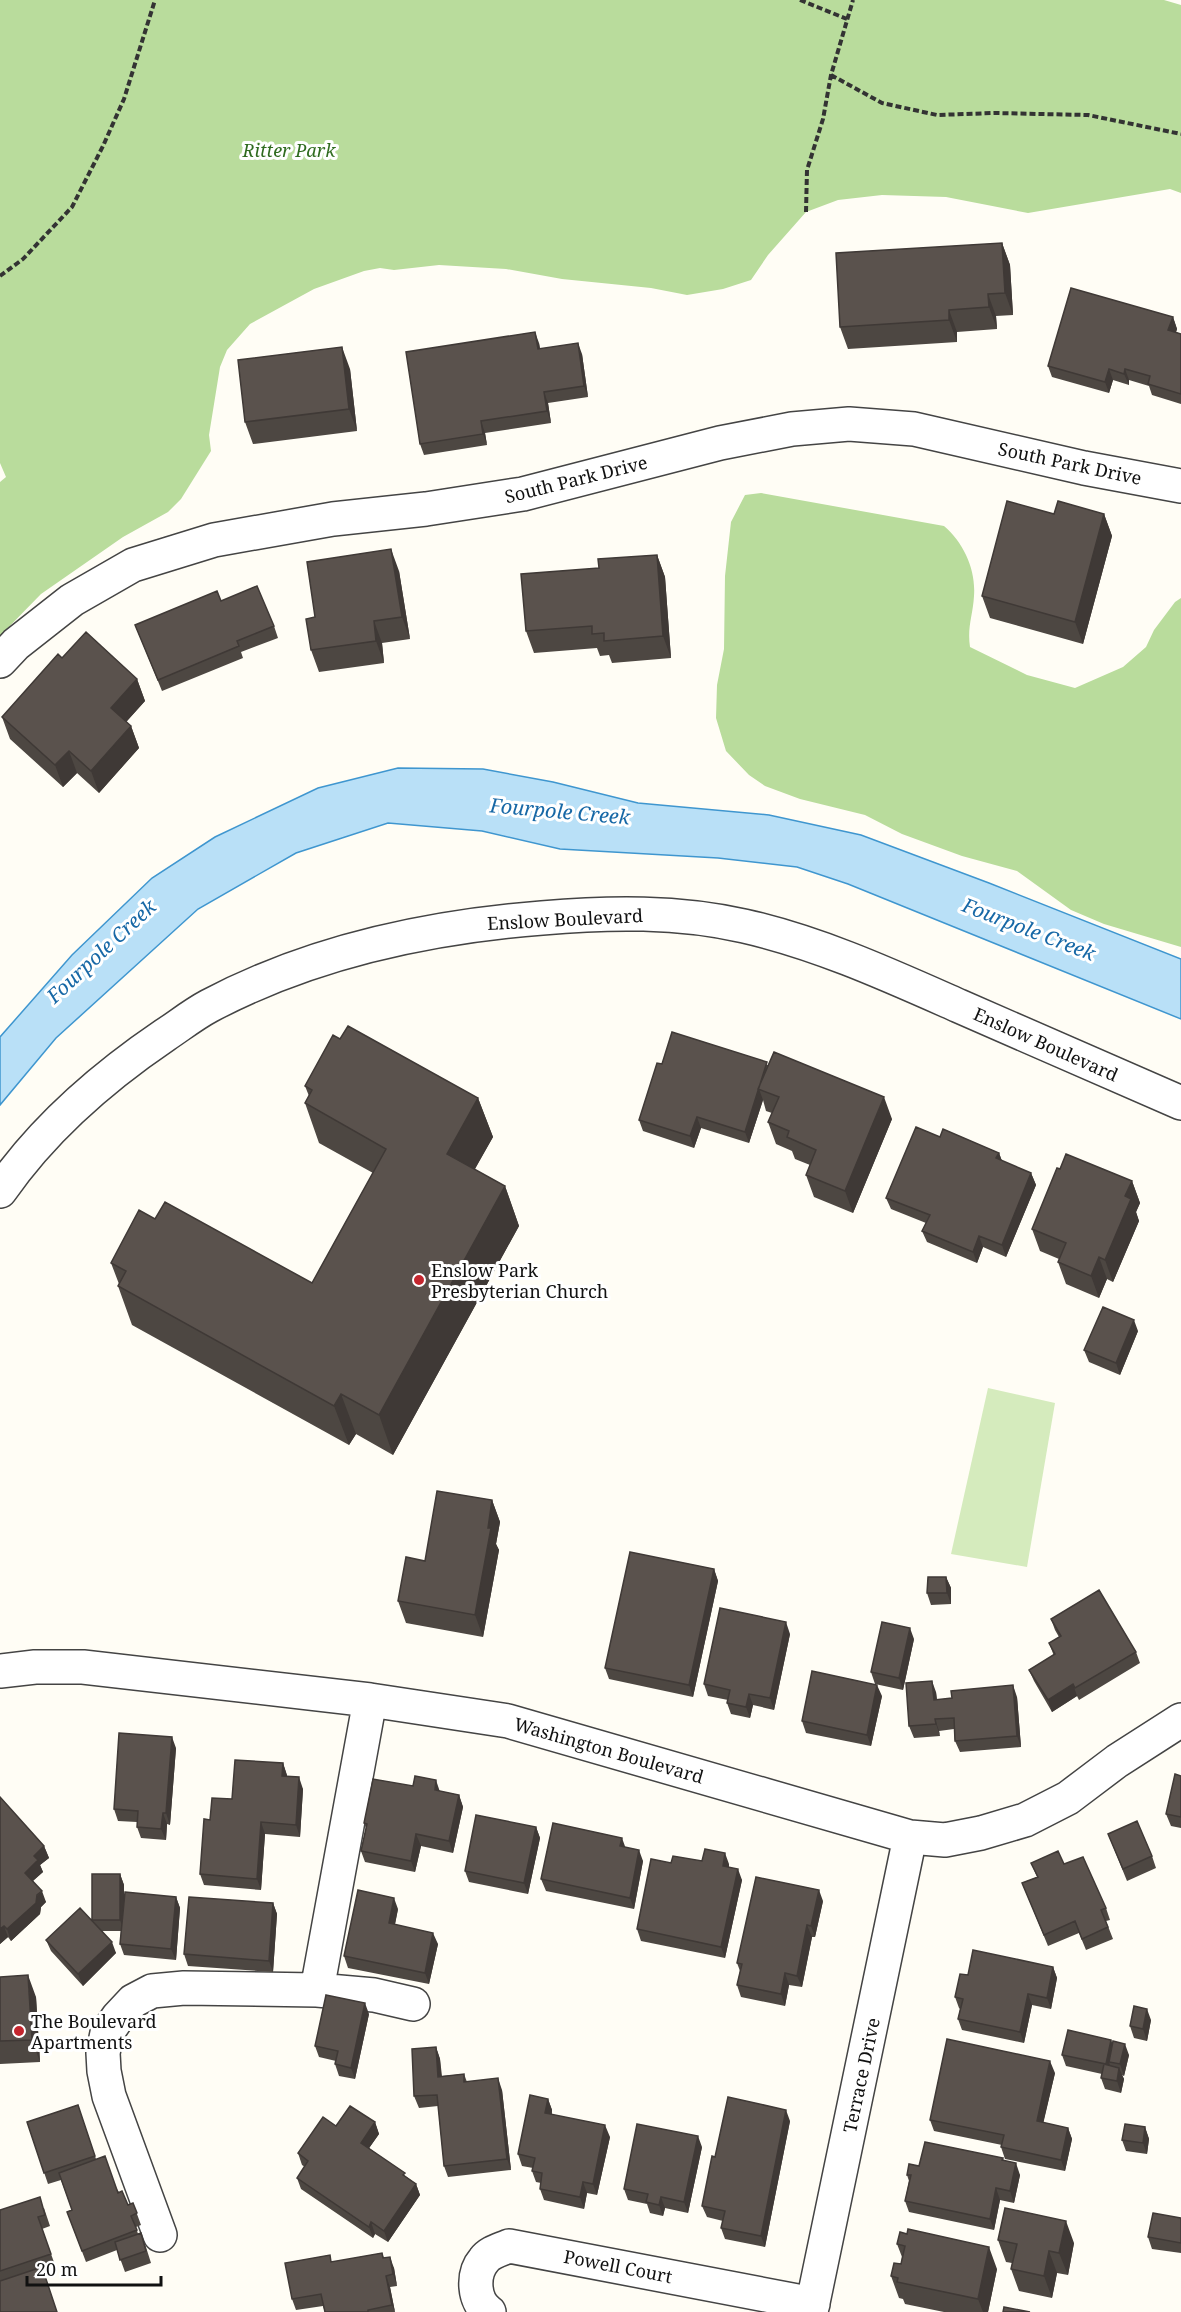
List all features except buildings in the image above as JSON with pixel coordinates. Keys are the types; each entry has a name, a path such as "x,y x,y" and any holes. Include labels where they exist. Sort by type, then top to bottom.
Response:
{"street":[{"name":"South Park Drive","path":"0,661 16,644 72,600 133,565 214,540 333,519 426,509 523,494 720,443 792,429 849,424 914,429 1084,468 1181,486"},
{"name":"Enslow Boulevard","path":"0,1191 12,1174 66,1113 130,1059 208,1006 286,972 376,943 451,928 592,914 667,914 744,926 822,949 912,985 1181,1103"},
{"name":"Washington Boulevard","path":"0,1671 35,1667 83,1667 370,1700 508,1720 910,1838 945,1840 981,1833 1025,1820 1068,1798 1117,1761 1181,1720"},
{"path":"317,1990 370,1700"},
{"name":"Terrace Drive","path":"812,2308 910,1838"},
{"path":"160,2235 109,2096 104,2071 103,2054 107,2033 117,2017 133,2001 152,1991 184,1988 317,1990 374,1995 414,2004"},
{"name":"Powell Court","path":"489,2312 484,2309 476,2294 477,2276 484,2260 494,2252 509,2246 812,2308"}],"path":[{"path":"0,276 23,259 72,207 104,146 124,99 155,0"},
{"path":"800,0 847,19"},
{"path":"806,212 807,170 823,118 831,75 853,0"},
{"path":"831,75 882,103 937,115 994,112 1088,115 1181,134"}],"green space":[{"name":"Ritter Park","path":"0,0 1164,0 1181,5 1181,193 1170,189 1028,213 946,197 882,195 838,200 806,212 768,255 751,280 723,289 687,295 651,288 562,279 506,269 439,265 364,271 314,289 250,324 227,350 220,367 209,435 211,451 181,499 168,512 123,537 41,594 0,636 0,482 6,477 0,463"},
{"path":"761,493 944,526 963,549 973,576 974,596 970,647 1027,675 1075,688 1123,667 1146,647 1154,630 1175,602 1181,598 1181,947 1104,924 1071,910 1017,871 962,856 902,834 865,815 800,799 765,786 749,775 726,751 716,718 717,685 724,649 725,576 731,522 745,495"},
{"path":"988,1388 1055,1403 1027,1567 951,1554"}],"water":[{"name":"Fourpole Creek","path":"398,768 483,769 553,782 638,803 769,815 861,835 1181,959 1181,1019 848,884 797,867 718,858 560,849 482,831 388,823 296,853 198,909 56,1038 0,1105 0,1037 72,955 152,878 215,837 318,788"}],"place":[{"name":"Enslow Park Presbyterian Church","path":"419,1280"},
{"name":"The Boulevard Apartments","path":"19,2031"}]}
